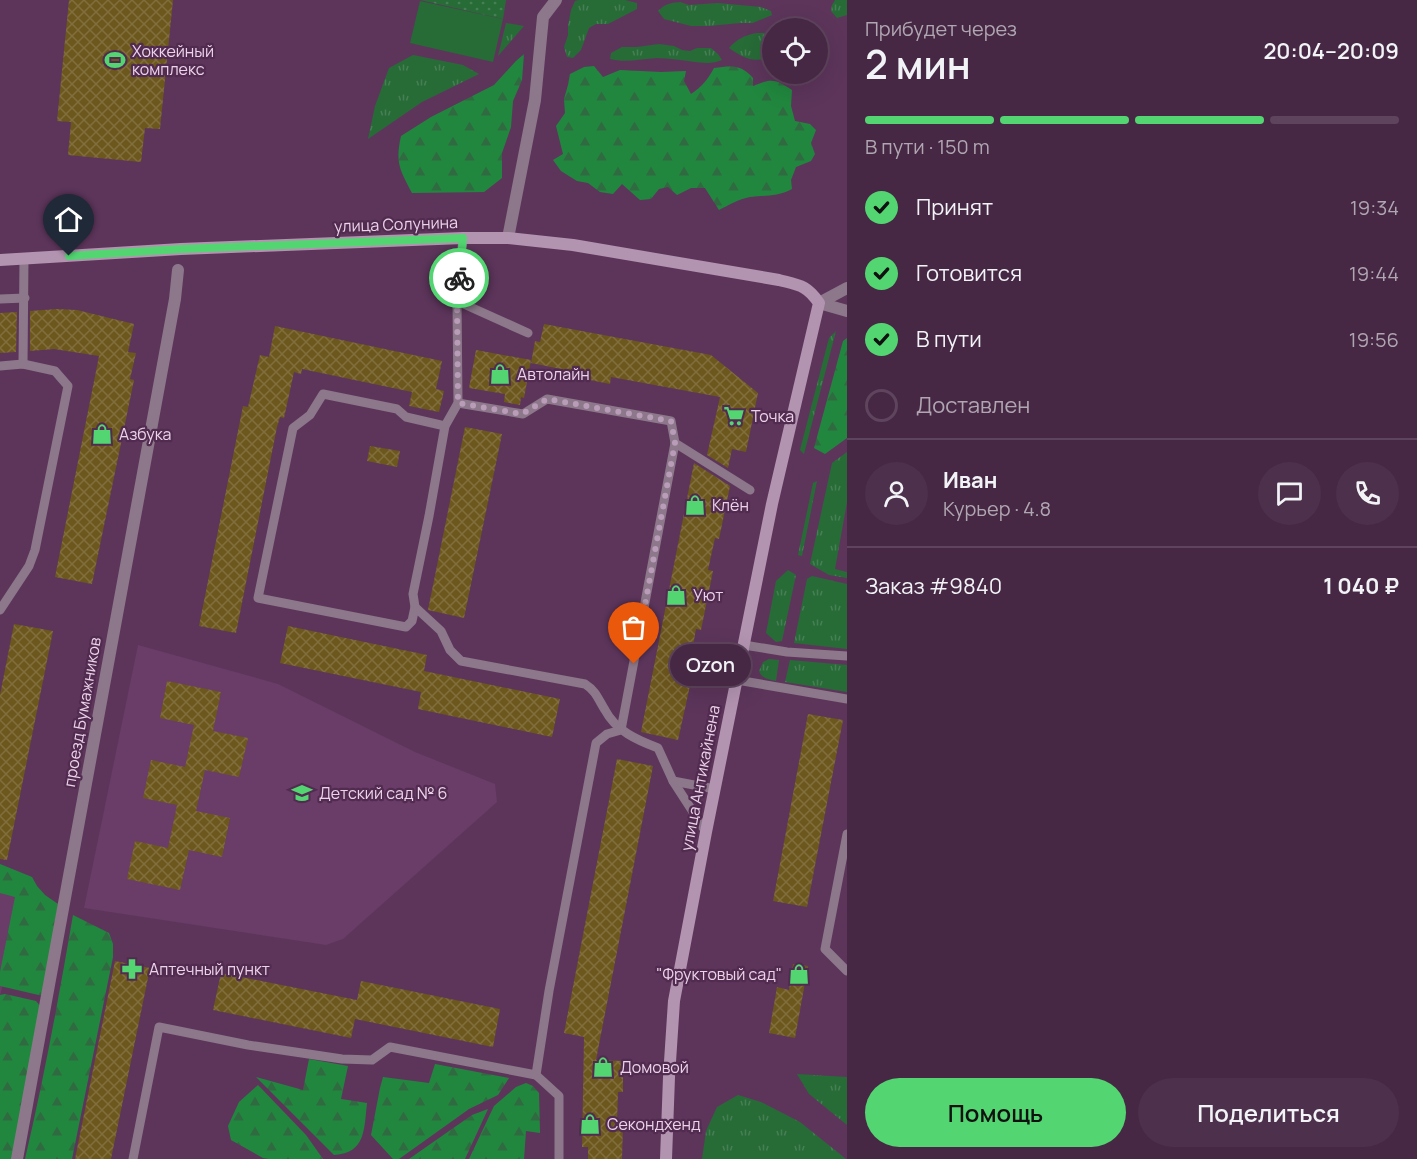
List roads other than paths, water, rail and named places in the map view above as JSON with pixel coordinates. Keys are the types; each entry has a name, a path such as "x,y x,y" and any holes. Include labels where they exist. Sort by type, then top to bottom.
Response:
{"street":[{"path":"508,238 535,100 543,17 556,0"},
{"name":"улица Солунина","path":"0,260 181,249 508,238 573,245 779,280 805,287 819,303"},
{"name":"проезд Бумажников","path":"17,1159 175,299 178,270"},
{"path":"819,303 847,288"},
{"path":"819,303 847,311"},
{"name":"улица Антикайнена","path":"666,1159 674,1001 772,504 819,303"}],"lane":[{"path":"445,426 406,417 397,409 323,394 310,416 293,428 258,598 406,627 412,621 415,607 413,594 445,426 458,403 457,301 463,238"},
{"path":"23,364 24,259"},
{"path":"0,299 25,298"},
{"path":"457,301 528,333"},
{"path":"0,366 23,364 55,371 68,386 35,550 29,566 0,610"},
{"path":"458,403 522,414 547,399 671,421 675,443 621,730"},
{"path":"675,443 750,490"},
{"path":"415,607 441,631 450,650 461,662 585,684 592,688 605,712 621,730 658,748 673,781 706,832"},
{"path":"744,645 787,652 847,656"},
{"path":"737,680 847,699"},
{"path":"536,1075 549,991 596,743 607,734 621,730"},
{"path":"673,781 715,789"},
{"path":"847,834 825,949 847,971"},
{"path":"133,1159 159,1027 248,1045 342,1059 372,1060 390,1047 536,1075 559,1096 559,1159"}],"place":[{"name":"Хоккейный комплекс","path":"115,60"},
{"name":"Автолайн","path":"500,374"},
{"name":"Точка","path":"734,416"},
{"name":"Азбука","path":"102,434"},
{"name":"Клён","path":"695,505"},
{"name":"Уют","path":"676,595"},
{"name":"Ozon","path":"634,664"},
{"name":"Детский сад № 6","path":"302,793"},
{"name":"Аптечный пункт","path":"132,969"},
{"name":"\"Фруктовый сад\"","path":"799,974"},
{"name":"Домовой","path":"603,1067"},
{"name":"Секондхенд","path":"590,1124"}]}
